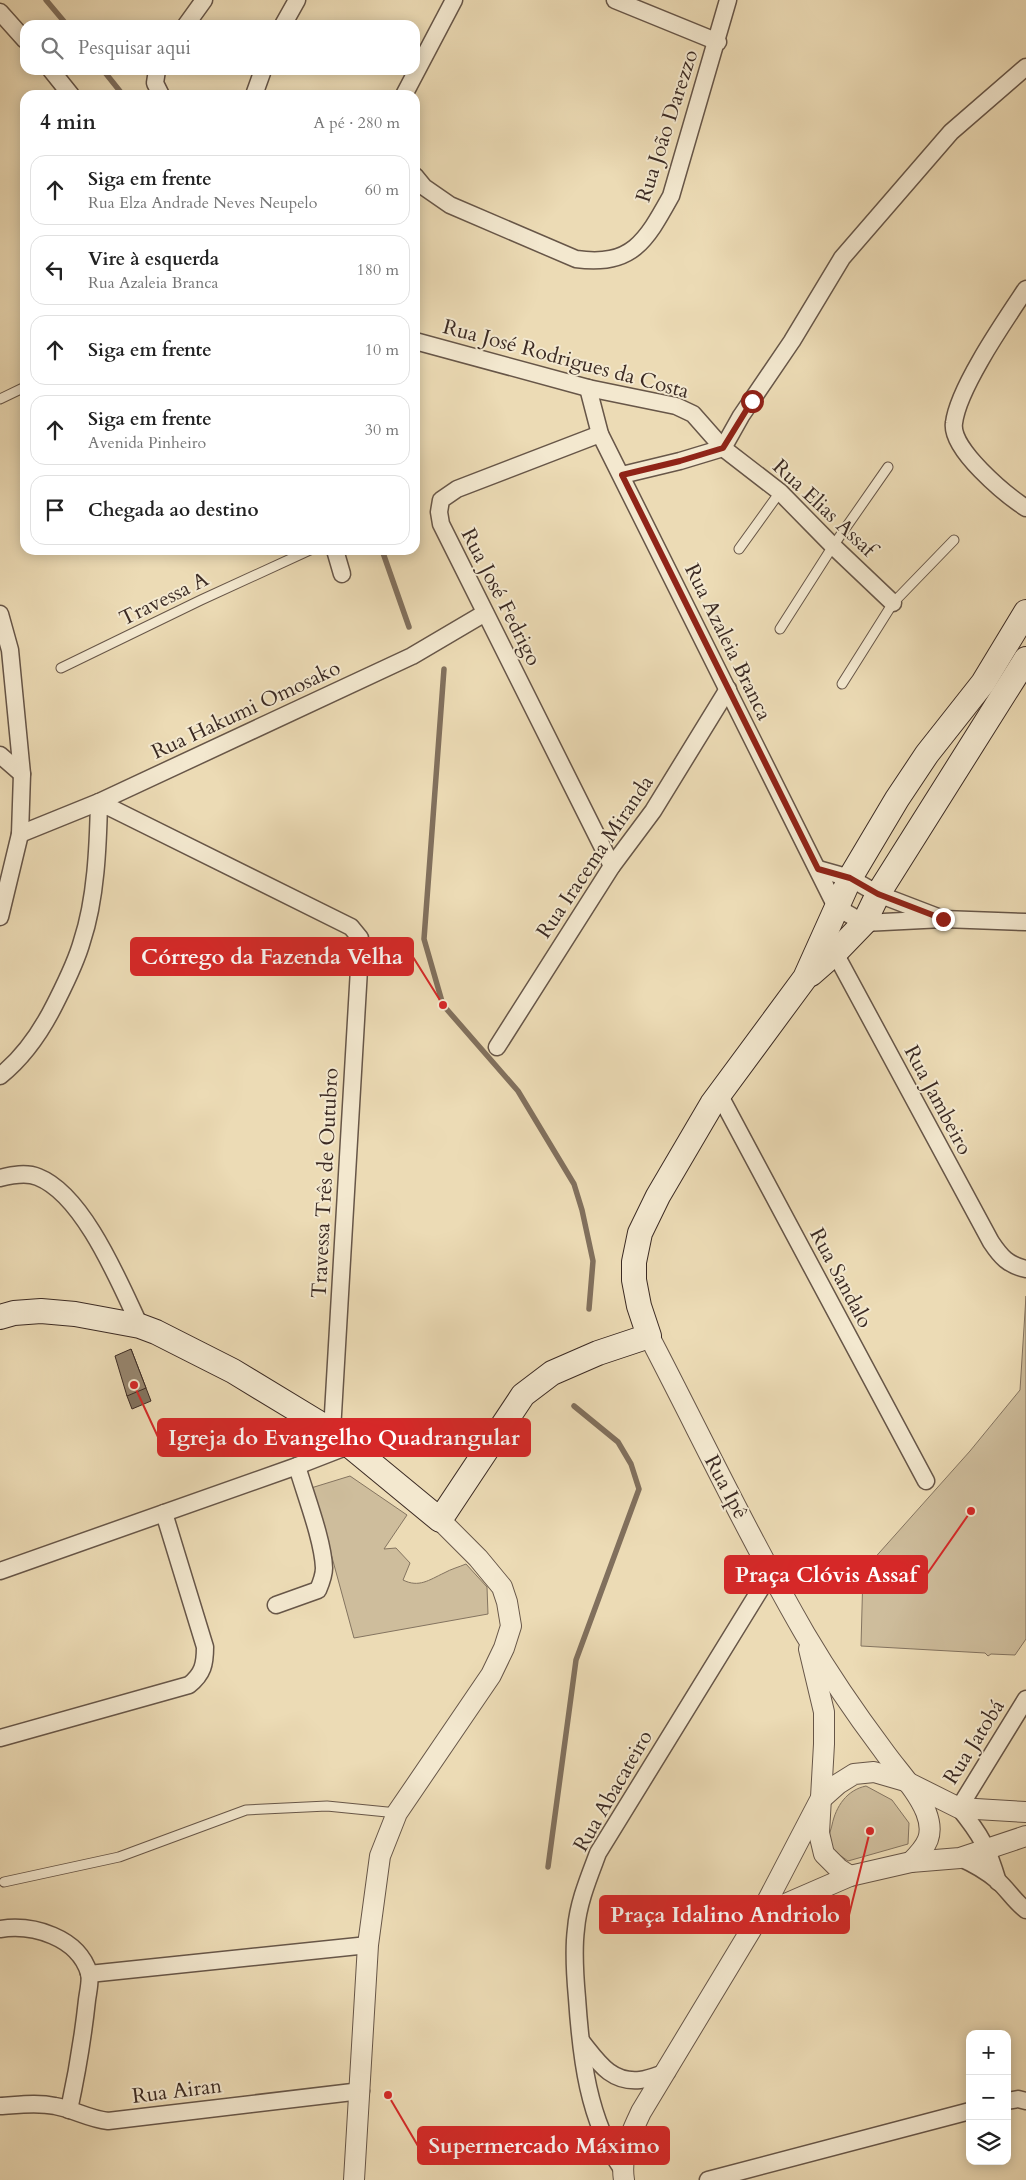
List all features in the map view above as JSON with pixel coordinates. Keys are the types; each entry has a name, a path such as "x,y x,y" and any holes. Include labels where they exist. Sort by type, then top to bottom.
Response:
{"main road":[{"path":"828,947 836,907 850,878 927,754 983,683 1026,612"},
{"path":"0,1317 14,1313 41,1311 75,1314 140,1326 156,1332 233,1371 332,1431 440,1520 523,1395 552,1373 598,1352 648,1336 634,1280 634,1262 640,1233 658,1196 702,1119 719,1094 828,947 864,923 878,894 1026,659"}],"street":[{"path":"190,20 204,0"},
{"path":"286,20 297,0"},
{"path":"420,65 454,0"},
{"path":"614,0 718,42"},
{"name":"Rua João Darezzo","path":"420,182 450,206 576,260 597,262 621,258 640,244 656,224 671,196 718,42 728,0"},
{"path":"0,12 20,34"},
{"path":"622,475 723,448 741,416 792,341 842,258 951,132 1026,67"},
{"path":"54,75 67,90"},
{"path":"156,75 155,83 158,90"},
{"path":"256,90 261,75"},
{"path":"407,90 415,75"},
{"path":"1026,289 965,388 953,424 960,445 974,464 1012,499 1026,508"},
{"name":"Rua José Rodrigues da Costa","path":"420,342 588,388 676,406 692,414 723,448"},
{"name":"Rua Azaleia Branca","path":"588,388 600,434 836,907"},
{"name":"Rua José Fedrigo","path":"600,434 457,489 441,500 439,512 441,524 612,866"},
{"name":"Rua Elias Assaf","path":"723,448 780,492 893,603"},
{"path":"337,555 342,574"},
{"name":"Rua Hakumi Omosako","path":"20,834 99,802 412,656 485,613"},
{"path":"0,614 10,650 22,774 20,834 0,917"},
{"name":"Rua Iracema Miranda","path":"496,1047 612,866 653,811 728,689"},
{"path":"0,755 22,774"},
{"path":"0,1076 28,1050 42,1029 66,982 82,942 91,906 99,802"},
{"name":"Travessa Três de Outubro","path":"99,802 351,927 360,938 332,1431"},
{"path":"818,869 850,878 878,894 943,919"},
{"path":"836,907 864,923 943,919 1024,925"},
{"name":"Rua Jambeiro","path":"828,947 991,1242 1002,1257 1012,1266 1026,1269"},
{"name":"Rua Sandalo","path":"719,1094 926,1481"},
{"path":"0,1178 16,1174 37,1176 52,1185 68,1199 88,1225 114,1270 140,1326"},
{"name":"Rua Ipê","path":"648,1336 716,1471 806,1635 905,1781"},
{"path":"0,1571 297,1466 351,1445"},
{"path":"276,1605 318,1590 323,1578 324,1567 317,1535 297,1466"},
{"path":"0,1738 143,1699 189,1685 198,1678 205,1662 205,1647 164,1513"},
{"path":"354,2180 361,2091 368,1946 380,1856 397,1814 491,1676 504,1648 511,1626 502,1587 478,1558 440,1520"},
{"name":"Rua Abacateiro","path":"623,2175 594,2112 580,2041 576,1977 576,1929 585,1888 598,1853 771,1572"},
{"name":"Rua Ipê","path":"806,1635 824,1712 820,1800"},
{"name":"Rua Jatobá","path":"959,1808 1026,1699"},
{"path":"623,2175 629,2138 641,2112 760,1915 820,1800 838,1784 854,1774 874,1772 905,1781 959,1808 1026,1812"},
{"path":"905,1781 920,1799 927,1815 930,1834 925,1847 911,1862"},
{"path":"820,1800 819,1832 824,1854 839,1869 850,1876"},
{"path":"959,1808 976,1829 989,1850 998,1882"},
{"path":"760,1915 850,1876 911,1862 960,1858 989,1850 1026,1836"},
{"path":"960,1858 978,1866 998,1882 1026,1910"},
{"path":"0,1929 13,1927 36,1929 57,1937 74,1951 89,1974 80,2054 69,2110"},
{"path":"89,1974 368,1946"},
{"path":"580,2041 606,2072 620,2078 640,2080 666,2072"},
{"name":"Rua Airan","path":"0,2106 39,2104 108,2121 361,2091"},
{"path":"1011,2100 1018,2099 1026,2101"},
{"path":"708,2180 966,2112"}],"lane":[{"path":"0,399 20,389"},
{"path":"780,629 833,546 888,467"},
{"path":"739,549 780,492"},
{"path":"842,684 893,603 954,540"},
{"name":"Travessa A","path":"61,668 299,555"},
{"path":"4,1882 119,1857 246,1810 327,1806 397,1814"}],"shaded area":[{"path":"1026,1296 1026,1639 1015,1655 991,1654 988,1656 985,1653 861,1646 863,1571 970,1451 1020,1390"},
{"path":"350,1476 407,1515 384,1549 396,1548 410,1563 403,1580 414,1583 424,1582 466,1564 487,1587 488,1614 354,1638 311,1488"},
{"path":"866,1786 892,1800 909,1823 908,1844 848,1861 832,1848 829,1835 836,1811 843,1800 853,1791"}],"building":[{"path":"131,1349 146,1388 127,1396 115,1356"}],"waterway":[{"path":"46,0 63,20"},
{"path":"107,75 119,90"},
{"path":"384,555 409,627"},
{"path":"444,669 424,939 443,1005 518,1091 574,1184 582,1210 593,1261 589,1309"},
{"path":"548,1867 576,1660 639,1489 631,1464 618,1442 574,1406"}],"place":[{"name":"Córrego da Fazenda Velha","path":"443,1005"},
{"name":"Igreja do Evangelho Quadrangular","path":"134,1385"},
{"name":"Praça Clóvis Assaf","path":"971,1511"},
{"name":"Praça Idalino Andriolo","path":"870,1831"},
{"name":"Supermercado Máximo","path":"388,2095"}],"route":[{"path":"752,401 723,448 622,475 818,869 850,878 878,894 943,919"}]}
